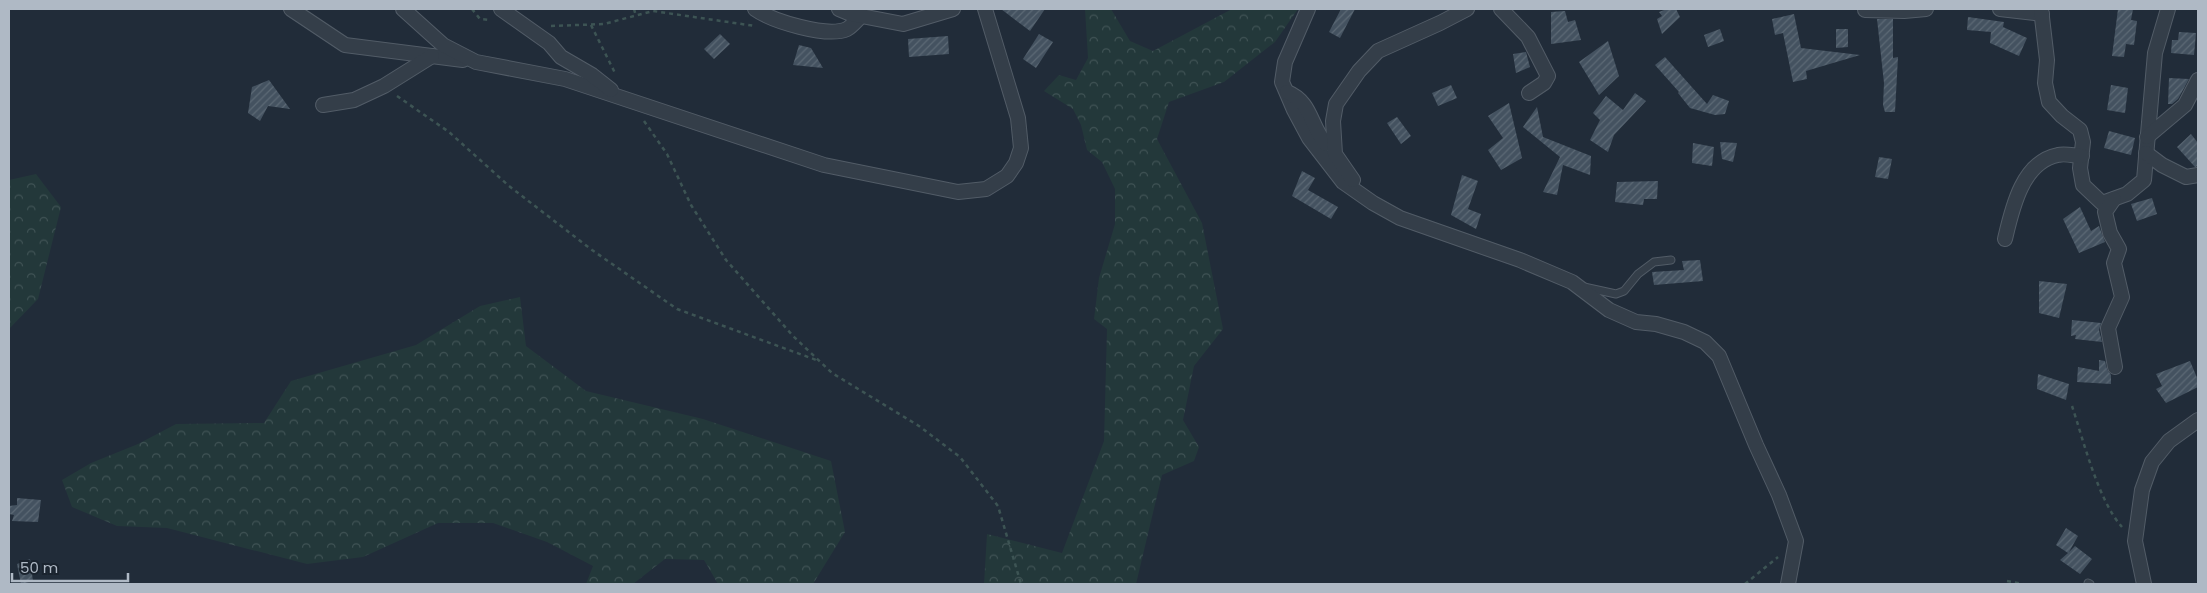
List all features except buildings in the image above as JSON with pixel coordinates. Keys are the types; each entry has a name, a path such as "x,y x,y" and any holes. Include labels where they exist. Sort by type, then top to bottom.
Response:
{"street":[{"path":"291,9 345,45 476,62 565,79 824,165 958,192 986,189 1007,176 1016,163 1021,148 1018,118 985,9"},
{"path":"403,9 442,45 476,62"},
{"path":"755,9 764,16 803,28 838,31 848,29 861,16"},
{"path":"839,9 861,16 904,24 953,9"},
{"path":"1308,9 1285,62 1282,82 1309,138 1343,182 1400,218 1520,260 1577,286 1609,310 1636,322 1656,324 1684,332 1705,342 1720,356 1796,541 1788,584"},
{"path":"1335,154 1333,121 1336,104 1359,71 1378,51 1467,9"},
{"path":"1501,9 1528,36 1548,76 1544,83 1529,93"},
{"path":"1865,10 1904,11 1926,9"},
{"path":"2000,9 2042,12 2048,60 2045,83 2049,102 2062,116 2080,130 2083,142 2080,168 2083,185 2102,203 2126,194 2144,180 2155,53 2168,9"},
{"path":"499,15 549,43 561,57 592,75 620,97"},
{"path":"323,105 354,100 384,86 432,56"},
{"path":"2148,137 2185,105 2198,80"},
{"path":"1286,92 1297,96 1308,110 1318,134 1335,154 1365,197"},
{"path":"2146,153 2162,166 2186,177 2198,175"},
{"path":"2005,239 2010,216 2026,178 2038,165 2058,154 2082,156"},
{"path":"2114,198 2104,212 2110,233 2120,249 2114,263 2122,296 2108,328 2115,367"},
{"path":"2144,584 2135,541 2142,490 2152,462 2169,440 2198,420"}],"lane":[{"path":"1577,286 1616,294 1624,291 1638,274 1654,262 1671,260"}],"path":[{"path":"472,9 480,19 499,15"},
{"path":"634,9 636,16"},
{"path":"548,26 604,24 653,11 753,26 782,21"},
{"path":"591,25 617,76 621,80"},
{"path":"384,86 448,132 509,186 592,250 676,309 821,362"},
{"path":"634,101 635,110 649,126 667,154 691,204 726,260 794,336 832,373 919,426 960,457 998,506 1021,584"},
{"path":"2072,406 2090,462 2112,516 2135,541"},
{"path":"1745,584 1796,541"},
{"path":"2007,581 2023,584"}],"green space":[{"path":"1085,9 1111,9 1130,41 1153,51 1232,9 1298,9 1275,42 1224,82 1169,102 1157,139 1202,223 1223,329 1194,366 1183,420 1199,447 1194,461 1162,475 1136,584 984,584 987,534 1062,553 1104,441 1107,329 1094,319 1099,278 1115,224 1115,189 1102,162 1087,150 1081,125 1073,109 1044,91 1059,75 1076,80 1088,58"},
{"path":"36,174 61,207 38,299 9,329 9,180"},
{"path":"520,297 526,346 586,391 703,419 831,461 845,532 813,584 718,584 704,560 665,559 633,584 586,584 593,566 547,542 493,523 438,523 363,557 307,564 167,528 117,526 72,507 62,480 91,463 138,444 176,424 264,423 291,381 416,345 480,306"}]}
